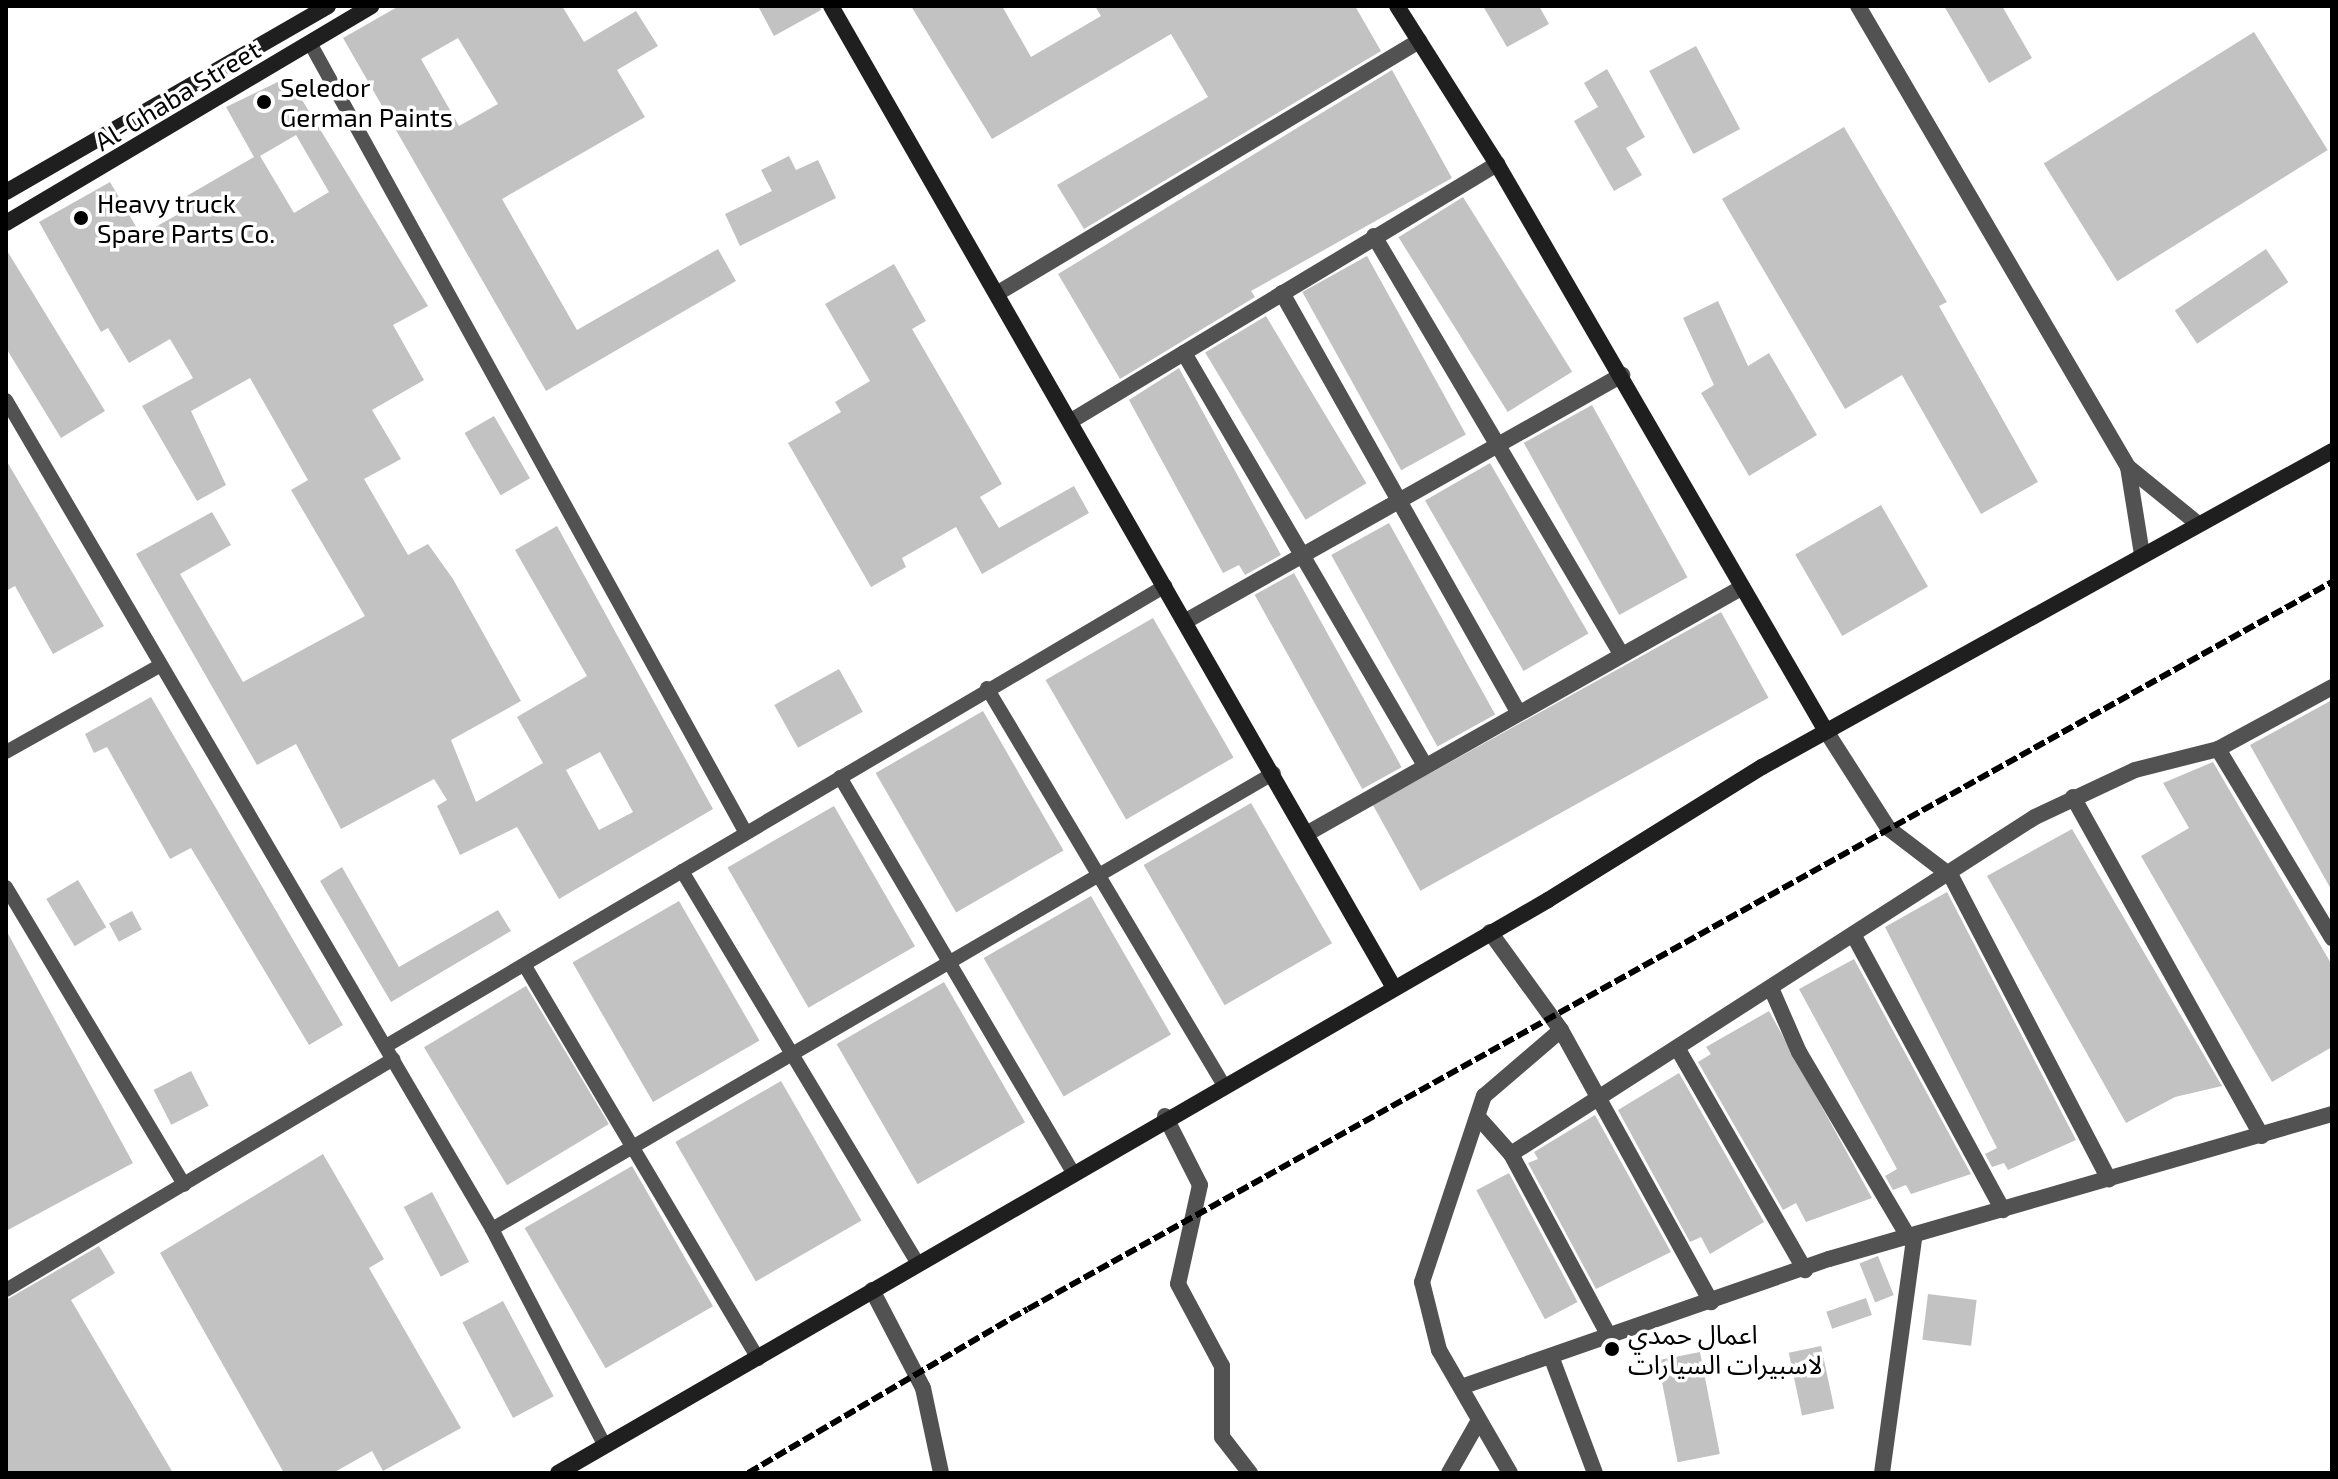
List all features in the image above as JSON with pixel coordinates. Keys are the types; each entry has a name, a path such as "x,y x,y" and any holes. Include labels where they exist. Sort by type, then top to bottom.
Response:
{"street":[{"name":"Al-Ghaba Street","path":"6,192 328,6"},
{"name":"Al-Ghaba Street","path":"6,223 371,6"},
{"path":"831,6 1274,773 1393,986"},
{"path":"1397,6 1497,164 1622,375 1826,731 1888,828 1951,876 2109,1179"},
{"path":"1858,6 2128,467 2197,523"},
{"path":"998,293 1419,41"},
{"path":"1071,421 1497,164"},
{"path":"1374,236 1503,446 1621,654"},
{"path":"1282,293 1403,500 1519,713"},
{"path":"1184,353 1425,766"},
{"path":"1186,621 1503,446 1622,375"},
{"path":"558,1473 758,1359 1222,1082 1490,932 1826,731 2332,451"},
{"path":"2128,467 2142,554"},
{"path":"1308,833 1742,587"},
{"path":"1511,1154 1603,1100 1771,988 2073,797 2135,770 2218,749 2332,687"},
{"path":"2218,749 2332,938"},
{"path":"2073,797 2262,1136"},
{"path":"1490,932 1561,1030 1603,1100 1711,1302"},
{"path":"1854,936 2003,1210"},
{"path":"1771,988 1799,1052 1912,1240 1882,1473"},
{"path":"1510,1473 1478,1422 1429,1328 1422,1282 1435,1227 1487,1093 1561,1030"},
{"path":"1679,1051 1805,1270"},
{"path":"1461,1387 1805,1270 2332,1114"},
{"path":"1165,1116 1200,1185 1178,1265 1180,1293 1219,1357 1218,1426 1250,1473"},
{"path":"1479,1118 1511,1154 1609,1336"},
{"path":"872,1290 923,1388 941,1473"},
{"path":"1551,1356 1595,1473"},
{"path":"1449,1473 1478,1422"}],"lane":[{"path":"310,43 746,833"},
{"path":"6,400 159,666 492,1229 605,1446"},
{"path":"6,1290 184,1185 525,966 987,688 1165,586"},
{"path":"6,752 159,666"},
{"path":"987,688 1222,1082"},
{"path":"492,1229 631,1146 794,1057 1274,773"},
{"path":"840,777 953,963 1073,1172"},
{"path":"682,871 918,1263"},
{"path":"6,887 184,1185"},
{"path":"525,966 758,1359"}],"building":[{"path":"399,6 562,6 584,42 636,11 658,46 617,70 645,117 502,199 577,330 718,249 736,281 546,391 343,38","holes":["458,38 498,104 459,126 421,59"]},
{"path":"758,6 820,6 821,10 774,36"},
{"path":"911,6 1002,6 1031,57 1101,16 1095,6 1355,6 1381,51 1084,229 1057,185 1208,97 1171,34 992,139"},
{"path":"1483,6 1539,6 1549,24 1507,47"},
{"path":"1944,6 2002,6 2032,58 1989,83"},
{"path":"2254,32 2328,150 2117,281 2044,163"},
{"path":"1696,46 1740,129 1693,154 1649,71"},
{"path":"1607,69 1645,137 1626,148 1642,175 1614,191 1574,121 1598,107 1584,83"},
{"path":"1392,70 1452,178 1251,291 1255,297 1120,379 1058,274"},
{"path":"288,77 428,306 393,325 424,380 372,410 401,459 364,479 408,555 428,544 453,579 521,701 451,740 476,802 543,763 517,717 587,676 515,550 557,526 713,809 559,899 517,827 460,855 437,806 447,800 434,779 341,829 296,744 257,765 136,554 212,512 231,545 180,574 243,682 365,616 291,490 308,480 250,378 191,411 226,485 197,501 142,406 193,378 170,339 129,363 108,328 101,332 39,222 110,182 141,235 184,211 178,201 254,157 226,107","holes":["296,135 329,192 294,213 260,156","600,752 633,812 599,830 566,770"]},
{"path":"1844,127 1947,302 1939,306 2038,482 1981,514 1902,375 1845,409 1722,199"},
{"path":"789,156 796,170 818,160 836,198 740,246 725,214 772,191 761,170"},
{"path":"1463,197 1572,372 1508,412 1399,237"},
{"path":"6,249 105,411 61,438 6,348"},
{"path":"2266,249 2288,282 2197,344 2175,311"},
{"path":"1367,256 1466,434 1401,470 1302,292"},
{"path":"894,264 926,321 912,329 1002,484 980,497 999,528 1074,486 1089,513 982,574 956,527 902,558 906,567 871,587 788,443 841,412 835,402 870,381 825,304"},
{"path":"1718,301 1748,366 1769,353 1817,435 1749,476 1701,393 1714,385 1683,318"},
{"path":"1266,316 1366,483 1306,520 1205,353"},
{"path":"1179,368 1281,555 1245,575 1239,565 1223,573 1129,400"},
{"path":"1592,405 1688,577 1619,615 1524,443"},
{"path":"494,416 530,478 501,495 465,433"},
{"path":"6,460 104,626 53,654 15,586 6,591"},
{"path":"1490,463 1588,634 1524,671 1425,500"},
{"path":"1881,505 1928,586 1842,636 1795,554"},
{"path":"1389,523 1495,715 1437,747 1331,555"},
{"path":"1294,573 1402,767 1362,789 1255,595"},
{"path":"1721,612 1769,698 1420,891 1373,805"},
{"path":"1153,618 1234,757 1126,819 1046,680"},
{"path":"839,669 863,712 798,748 774,705"},
{"path":"151,697 343,1025 309,1045 191,848 170,859 107,747 94,753 85,734"},
{"path":"2332,700 2332,891 2250,745"},
{"path":"983,711 1064,850 956,912 876,773"},
{"path":"2213,762 2332,965 2332,1047 2272,1082 2141,856 2189,828 2163,783"},
{"path":"1251,803 1332,943 1225,1005 1144,865"},
{"path":"834,806 915,946 808,1008 727,867"},
{"path":"2072,829 2222,1086 2175,1097 2126,1123 1987,876"},
{"path":"342,867 399,967 498,910 511,931 391,1002 320,881"},
{"path":"78,880 106,927 75,946 46,899"},
{"path":"1947,892 2076,1140 2008,1170 2004,1163 1992,1167 1985,1154 1997,1148 1885,927"},
{"path":"1091,896 1171,1035 1064,1097 984,958"},
{"path":"679,901 760,1040 653,1102 572,963"},
{"path":"132,911 142,930 119,942 109,923"},
{"path":"6,930 133,1163 6,1231"},
{"path":"1854,959 1971,1174 1911,1194 1906,1185 1893,1190 1885,1176 1897,1169 1799,989"},
{"path":"944,982 1025,1122 918,1184 837,1044"},
{"path":"526,986 609,1124 507,1185 424,1047"},
{"path":"1769,1011 1872,1198 1806,1222 1796,1203 1783,1210 1698,1062 1711,1054 1706,1047"},
{"path":"191,1071 209,1106 171,1125 154,1090"},
{"path":"1679,1073 1764,1222 1710,1254 1701,1237 1690,1242 1618,1110"},
{"path":"781,1081 861,1220 756,1281 675,1142"},
{"path":"1595,1115 1671,1252 1596,1289 1528,1163 1538,1159 1534,1152"},
{"path":"323,1154 384,1259 369,1268 461,1428 383,1471 372,1451 333,1473 284,1473 160,1253"},
{"path":"632,1166 713,1306 606,1368 525,1228"},
{"path":"1509,1173 1578,1302 1545,1319 1476,1190"},
{"path":"432,1192 469,1262 441,1277 404,1207"},
{"path":"99,1246 115,1273 71,1300 173,1473 6,1473 6,1300"},
{"path":"1878,1256 1894,1295 1875,1302 1859,1263"},
{"path":"1928,1294 1977,1300 1971,1346 1922,1340"},
{"path":"1866,1298 1872,1315 1832,1329 1826,1312"},
{"path":"503,1301 554,1396 513,1418 462,1323"},
{"path":"1821,1346 1834,1409 1802,1415 1789,1353"},
{"path":"1700,1352 1720,1454 1678,1462 1658,1360"}],"railway":[{"path":"748,1473 1028,1309 2332,582"}],"place":[{"name":"Seledor German Paints","path":"264,102"},
{"name":"Heavy truck Spare Parts Co.","path":"81,218"},
{"name":"اعمال حمدي لاسبيرات السيارات","path":"1612,1349"}]}
